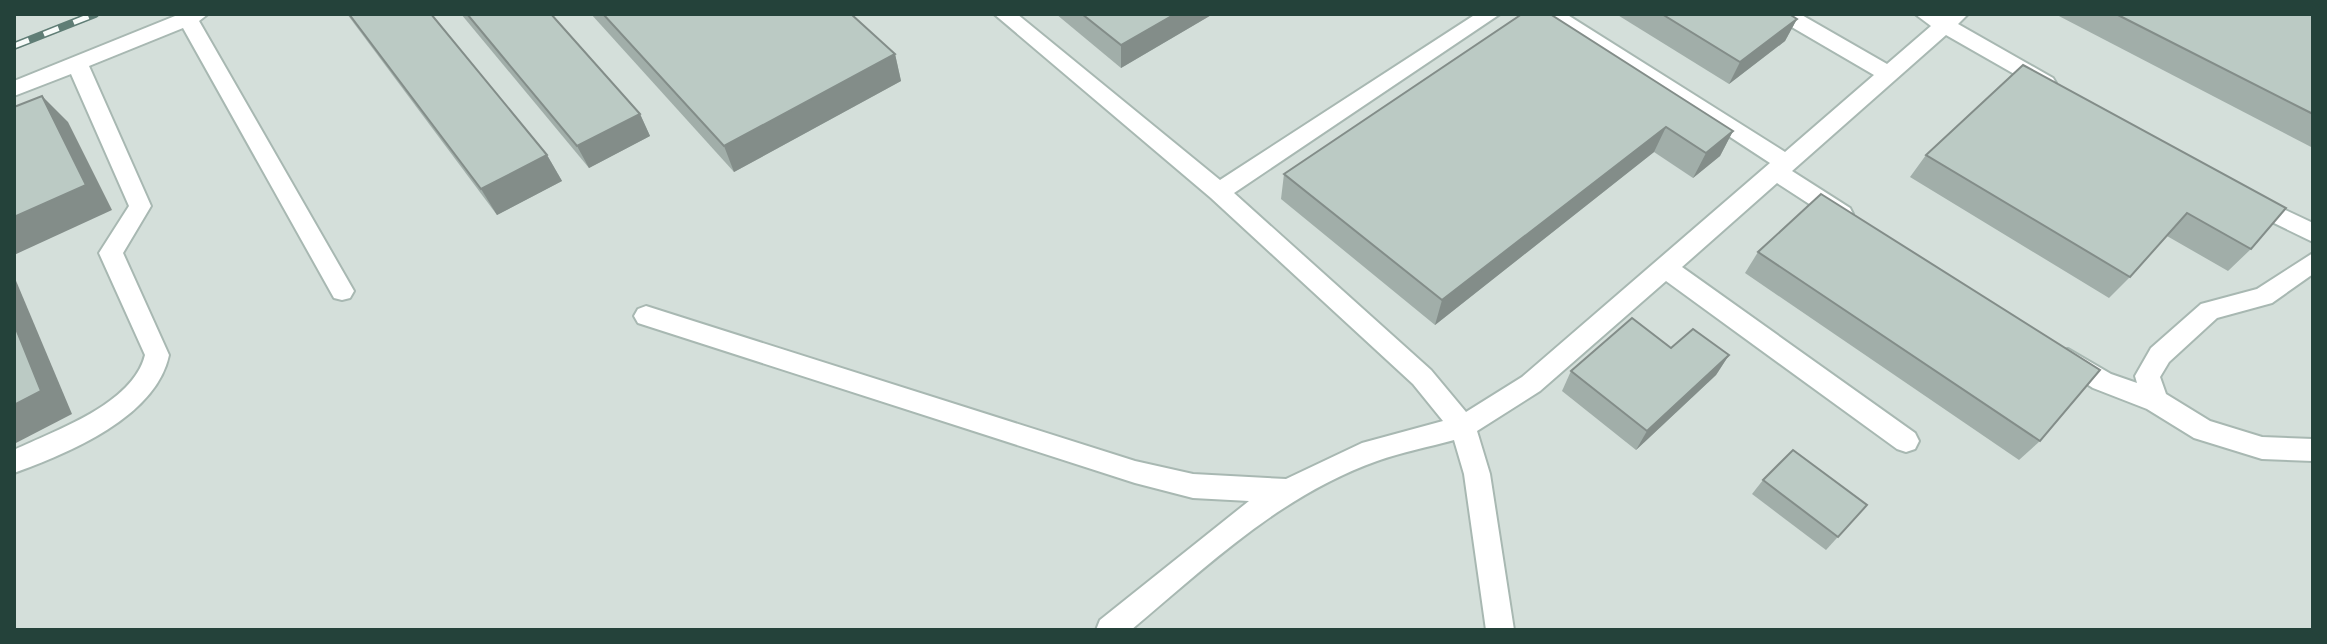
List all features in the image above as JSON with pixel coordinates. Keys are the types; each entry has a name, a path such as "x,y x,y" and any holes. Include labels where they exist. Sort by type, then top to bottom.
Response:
{"lane":[{"path":"1004,14 1219,192 1422,377 1463,427 1477,474 1500,630"},
{"path":"1219,192 1490,14"},
{"path":"1552,14 1780,166 1866,230"},
{"path":"1785,14 1887,73"},
{"path":"14,89 192,16 342,291"},
{"path":"1110,630 1247,516 1288,491 1371,451 1463,427 1531,384 1887,73 1943,18 2068,96"},
{"path":"14,462 126,405 149,382 157,354 111,253 140,206 77,63"},
{"path":"2233,191 2313,233"},
{"path":"2156,401 2147,376 2160,355 2209,311 2264,296 2313,262"},
{"path":"1666,268 1906,441"},
{"path":"646,316 1135,472 1193,486 1288,491"},
{"path":"2050,348 2102,381 2156,401 2203,430 2262,448 2313,450"}],"shaded area":[{"path":"14,14 2313,14 2313,630 14,630"}],"building":[{"path":"349,14 431,14 547,155 481,189"},
{"path":"467,14 551,14 640,114 577,146"},
{"path":"603,14 851,14 895,54 724,146"},
{"path":"1082,14 1175,14 1121,45"},
{"path":"1522,14 1550,14 1733,131 1706,153 1666,127 1442,300 1284,174"},
{"path":"1662,14 1789,14 1797,19 1740,62"},
{"path":"2116,14 2313,14 2313,114"},
{"path":"2023,65 2286,208 2251,249 2187,213 2130,277 1926,155"},
{"path":"42,96 86,185 14,217 14,107"},
{"path":"1821,194 2100,370 2040,441 1758,252"},
{"path":"1632,318 1671,348 1693,329 1729,355 1647,431 1571,371"},
{"path":"14,324 41,391 14,405"},
{"path":"1793,450 1867,505 1838,537 1763,480"}],"railway":[{"path":"14,46 95,14"}]}
